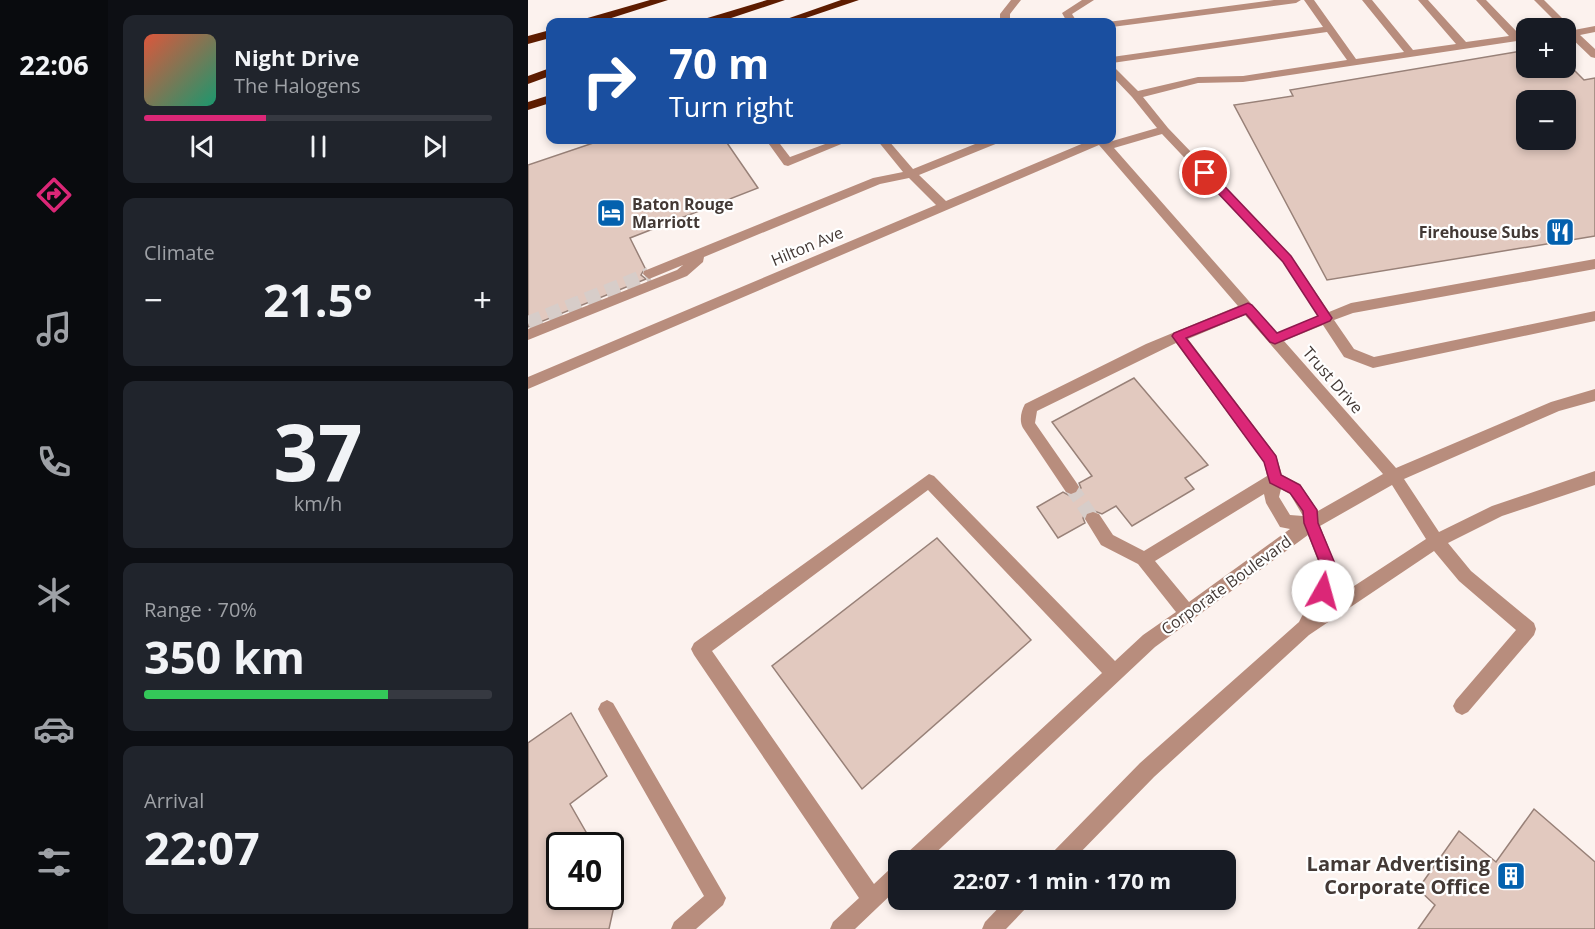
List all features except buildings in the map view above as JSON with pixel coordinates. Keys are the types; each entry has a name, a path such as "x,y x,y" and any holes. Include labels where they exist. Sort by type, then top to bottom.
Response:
{"highway":[{"path":"601,18 662,0"},
{"path":"721,18 779,0"},
{"path":"797,18 853,0"},
{"path":"528,40 546,35"},
{"path":"528,80 546,73"},
{"path":"528,106 546,100"}],"street":[{"path":"1005,18 1016,0"},
{"path":"1070,18 1067,13 1089,0"},
{"path":"1116,23 1296,0"},
{"path":"1309,0 1353,62"},
{"path":"1367,0 1412,54"},
{"path":"1423,0 1464,46"},
{"path":"1482,0 1516,31"},
{"path":"1539,0 1555,18"},
{"path":"1116,59 1329,29"},
{"path":"1576,32 1595,29"},
{"path":"1136,95 1198,80 1242,79 1516,38"},
{"path":"1576,39 1595,55"},
{"path":"1116,75 1136,95 1164,130 1287,259 1349,353 1373,363 1595,316"},
{"name":"Hilton Ave","path":"1116,139 1164,130"},
{"path":"775,144 788,162 835,144"},
{"path":"885,144 911,174 944,206"},
{"path":"961,144 967,150"},
{"path":"648,274 876,181 911,174 983,144"},
{"name":"Hilton Ave","path":"528,383 944,206 1098,144"},
{"name":"Trust Drive","path":"1105,144 1394,476 1436,541 1465,576 1528,629 1462,706"},
{"path":"528,335 682,273 711,249"},
{"path":"1275,339 1351,308 1595,264"},
{"path":"1071,488 1029,424 1030,408 1178,336 1248,308"},
{"path":"1178,336 1271,460 1275,479 1271,498 1286,522 1311,523"},
{"name":"Corporate Boulevard","path":"926,850 1149,641 1311,523 1394,476 1556,405 1595,395"},
{"path":"1069,850 1147,770 1303,629 1436,541 1497,511 1595,478"},
{"path":"1275,479 1295,489 1310,510 1311,523 1328,566 1323,591 1303,629"},
{"path":"1144,559 1275,479"},
{"path":"872,899 700,649 929,482 1115,674"},
{"path":"1093,519 1107,540 1144,559 1188,614"},
{"path":"607,709 716,898 681,929"},
{"path":"840,929 888,884"},
{"path":"992,929 1010,910"}],"tunnel":[{"path":"528,323 649,274"},
{"path":"1071,487 1093,519"}],"place":[{"name":"Baton Rouge Marriott","path":"611,213"},
{"name":"Firehouse Subs","path":"1560,232"},
{"name":"Lamar Advertising Corporate Office","path":"1511,876"}],"route":[{"path":"1205,173 1287,259 1326,318 1275,339 1248,308 1178,336 1271,460 1275,479 1295,489 1310,510 1311,523 1328,566 1323,591"}]}
